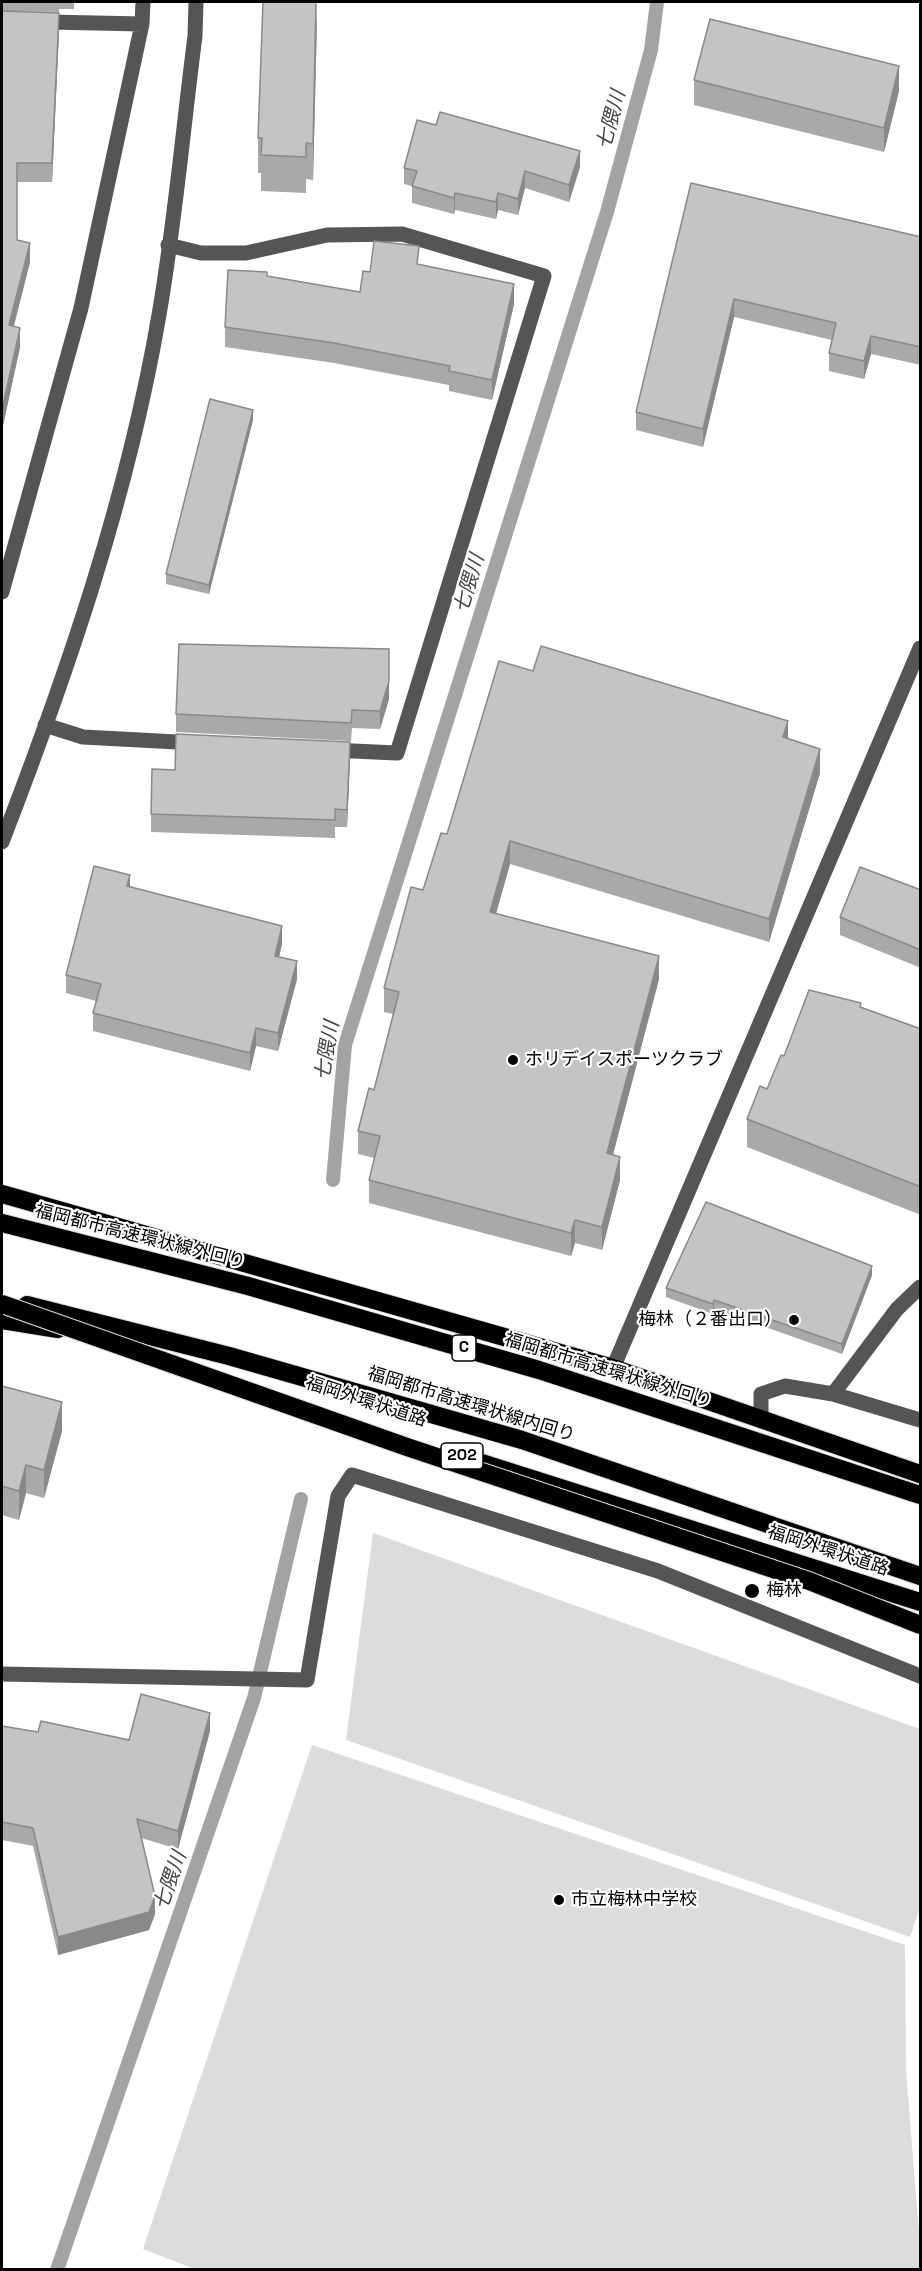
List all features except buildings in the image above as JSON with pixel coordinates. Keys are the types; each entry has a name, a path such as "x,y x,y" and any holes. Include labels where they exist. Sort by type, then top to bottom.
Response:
{"highway":[{"path":"2,1194 613,1368 921,1474"},
{"name":"福岡都市高速環状線外回り","path":"2,1223 248,1286 539,1370 921,1495"},
{"name":"福岡都市高速環状線内回り","path":"2,1299 229,1356 522,1440 921,1576"},
{"path":"2,1304 407,1447 809,1581 921,1625"},
{"name":"福岡外環状道路","path":"2,1320 94,1335 543,1483 921,1602"}],"street":[{"path":"2,592 6,555 81,308 142,24 143,2"},
{"path":"2,842 95,578 132,445 159,315 195,36 196,2"},
{"path":"2,21 142,24"},
{"path":"168,245 201,253 246,253 327,235 402,234 544,276 397,753 315,749"},
{"path":"613,1368 921,648"},
{"path":"45,725 83,737 210,744"},
{"path":"833,1394 897,1309 921,1287"},
{"path":"761,1419 761,1394 785,1386 833,1394 921,1420"},
{"path":"2,1674 307,1680 338,1496 352,1475 658,1571 921,1676"}],"shaded area":[{"path":"373,1533 920,1729 920,1908 910,1937 346,1740"},
{"name":"市立梅林中学校","path":"312,1745 905,1945 906,2070 920,2245 919,2269 197,2270 143,2249"}],"waterway":[{"name":"七隈川","path":"333,1180 345,1045 607,212 651,50 657,2"},
{"name":"七隈川","path":"57,2270 254,1698 301,1499"}],"place":[{"name":"ホリデイスポーツクラブ","path":"513,1060"},
{"name":"梅林（２番出口）","path":"794,1320"},
{"name":"梅林","path":"752,1591"},
{"name":"市立梅林中学校","path":"559,1900"}]}
